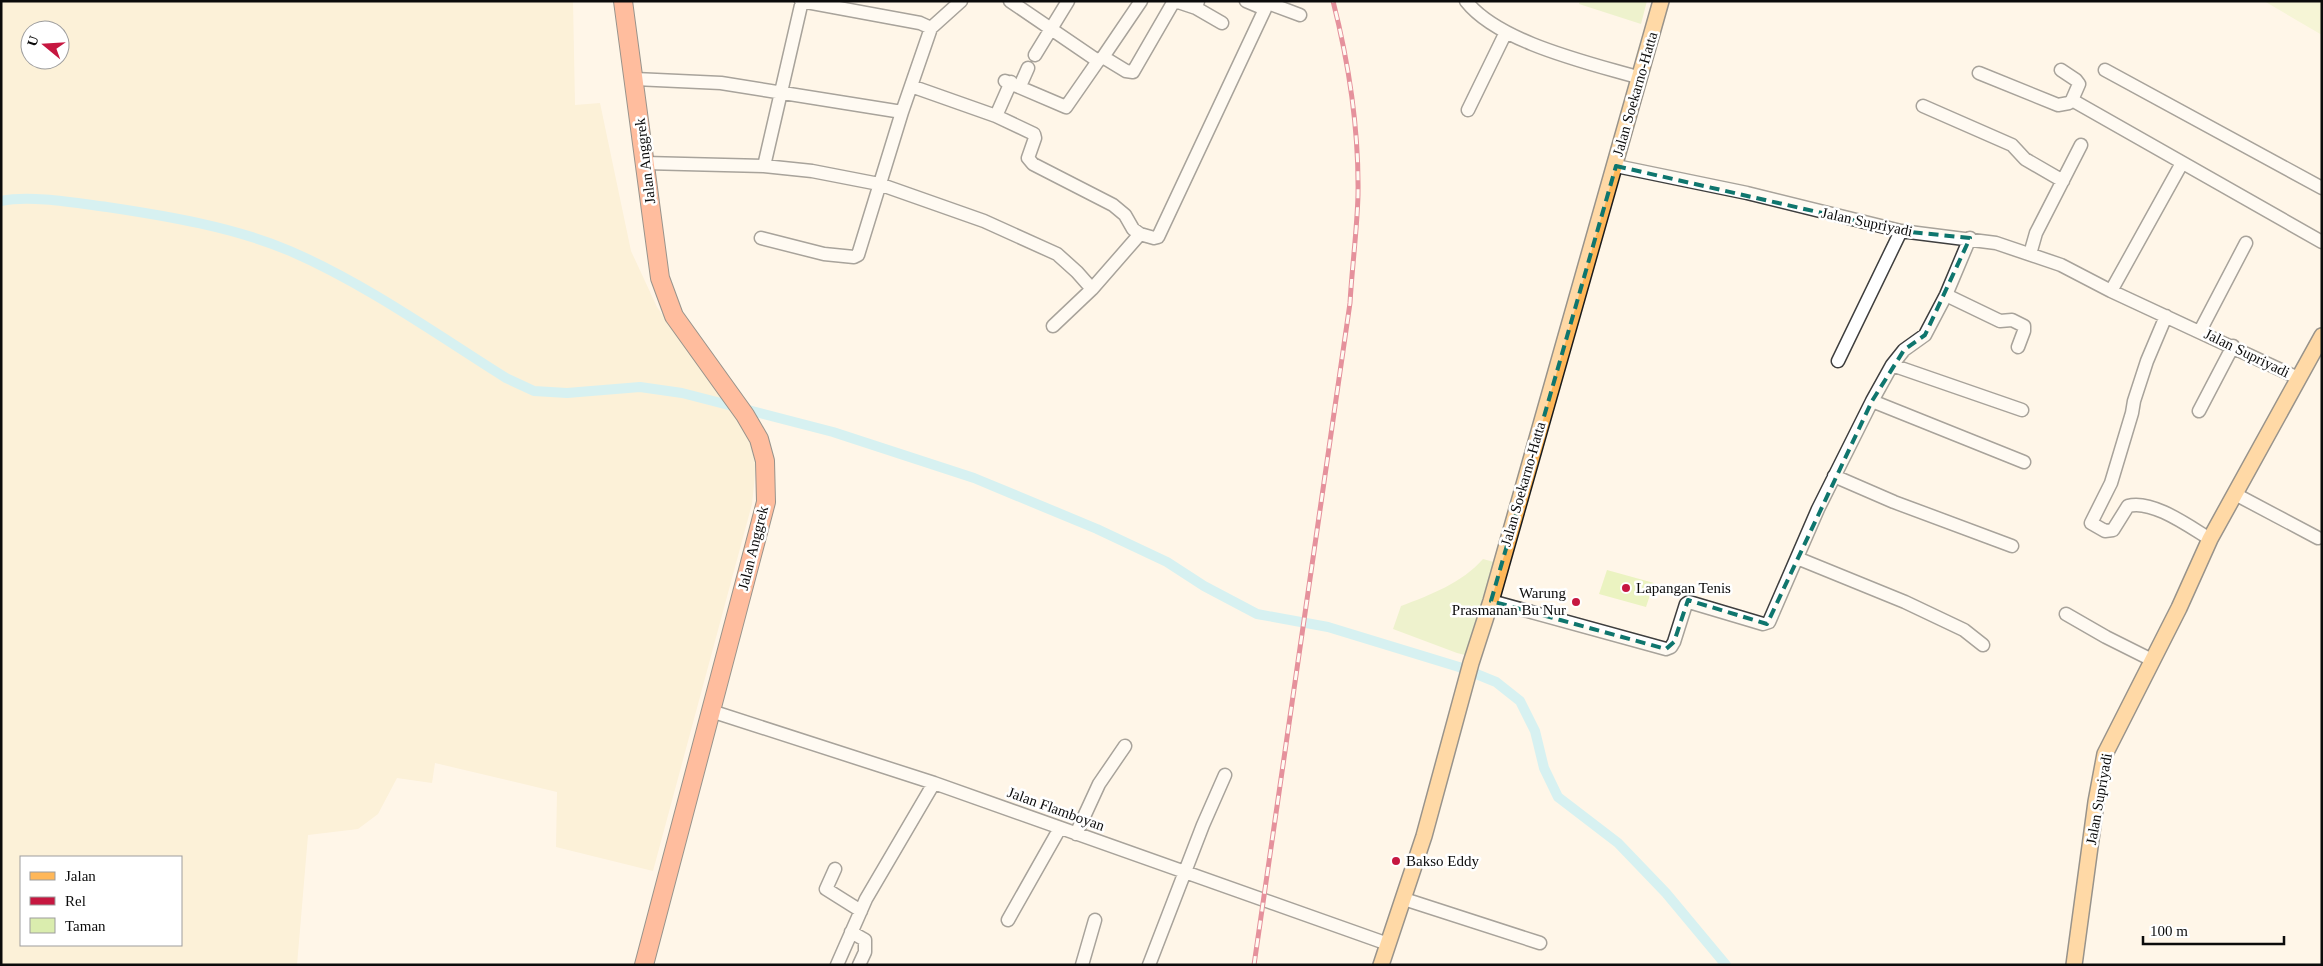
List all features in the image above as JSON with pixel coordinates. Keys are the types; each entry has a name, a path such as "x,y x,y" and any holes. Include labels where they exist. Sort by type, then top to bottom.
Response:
{"highway":[{"name":"Jalan Anggrek","path":"624,1 660,278 670,307 680,324 745,415 759,439 765,461 766,502 644,965"}],"main road":[{"name":"Jalan Soekarno-Hatta","path":"1381,965 1404,899 1440,780 1471,663 1491,601 1616,166 1661,1"},
{"path":"2298,378 2320,341"},
{"name":"Jalan Supriyadi","path":"2074,965 2103,760 2179,608 2210,539 2298,378"}],"street":[{"path":"761,238 824,254 854,257 858,255 902,112 931,28 961,1"},
{"path":"1010,1 1050,29 1100,59 1126,71 1133,72 1174,1 1197,5 1222,23"},
{"path":"1035,55 1068,1"},
{"path":"1246,1 1267,4 1300,15"},
{"path":"1466,1 1475,10 1506,32 1541,47 1640,78"},
{"path":"764,166 806,2 920,23 931,28"},
{"path":"1012,83 1066,107 1137,2"},
{"path":"912,86 996,116 1035,136 1028,158 1033,164 1113,205 1125,216 1133,229 1140,234 1154,238 1158,237 1267,4"},
{"path":"1468,110 1506,32"},
{"path":"996,116 1012,83 1028,68"},
{"path":"1979,73 2058,105 2069,103 2072,100 2079,84 2060,70"},
{"path":"2105,70 2322,188"},
{"path":"635,79 721,83 902,112"},
{"path":"2072,100 2322,242"},
{"path":"1923,106 2012,145 2037,167 2063,181"},
{"path":"2030,254 2036,233 2081,145"},
{"path":"645,164 764,166 812,171 879,184 984,220 1057,254 1078,272 1092,289"},
{"path":"2111,291 2182,164"},
{"name":"Jalan Supriyadi","path":"1616,166 1747,193 1901,231 1970,238 1996,243 2061,265 2111,291 2200,330 2298,378"},
{"path":"1838,361 1901,231"},
{"path":"1053,326 1092,289 1140,234"},
{"path":"1491,601 1666,649 1674,642 1686,604 1689,602 1766,624 1834,476 1872,401 1892,365 1904,350 1925,335 1946,295 1970,238"},
{"path":"2200,330 2246,243"},
{"path":"1946,295 2000,321 2012,320 2024,326 2018,347"},
{"path":"2166,316 2147,361 2111,483 2091,523 2104,531 2113,530 2128,506 2140,505 2158,510 2210,539"},
{"path":"2199,411 2233,346"},
{"path":"1892,365 2022,410"},
{"path":"1872,401 2024,462"},
{"path":"1834,476 1894,502 2012,546"},
{"path":"2235,494 2318,538"},
{"path":"1797,558 1905,602 1964,630 1983,645"},
{"path":"2066,614 2152,660"},
{"name":"Jalan Flamboyan","path":"712,711 934,783 1185,874 1388,944"},
{"path":"1076,834 1099,784 1125,746"},
{"path":"1149,965 1203,824 1225,775"},
{"path":"837,965 861,910 934,783"},
{"path":"1008,920 1060,828"},
{"path":"835,870 826,889 861,910"},
{"path":"1404,899 1540,943"},
{"path":"1082,965 1095,920"},
{"path":"851,932 865,940 865,952 859,965"}],"highlighted area":[{"path":"1616,166 1901,231 1970,238 1925,335 1904,350 1872,401 1767,624 1688,600 1674,642 1666,649 1491,601"}],"shaded area":[{"path":"1,1 573,1 575,105 600,103 631,251 657,307 747,433 756,465 752,504 653,871 556,847 557,792 435,763 432,783 397,778 378,814 358,829 308,835 297,965 1,965"}],"green space":[{"path":"1580,1 1647,1 1641,24 1579,4"},
{"path":"2264,1 2322,1 2322,35"},
{"path":"1483,559 1501,564 1473,657 1457,653 1393,629 1401,606 1434,593 1455,582"},
{"name":"Lapangan Tenis","path":"1607,570 1654,583 1646,607 1599,594"}],"waterway":[{"path":"1,201 40,199 107,207 177,219 246,235 290,251 346,279 400,310 506,378 534,391 567,393 640,387 682,393 833,432 974,478 1097,529 1167,562 1204,586 1257,614 1328,627 1459,667 1496,682 1520,701 1535,731 1544,768 1558,797 1618,843 1666,893 1726,965"}],"railway":[{"path":"1254,965 1350,303 1356,236 1358,171 1355,122 1344,49 1333,1"}],"place":[{"name":"Lapangan Tenis","path":"1626,588"},
{"name":"Warung Prasmanan Bu Nur","path":"1576,602"},
{"name":"Bakso Eddy","path":"1396,861"}]}
